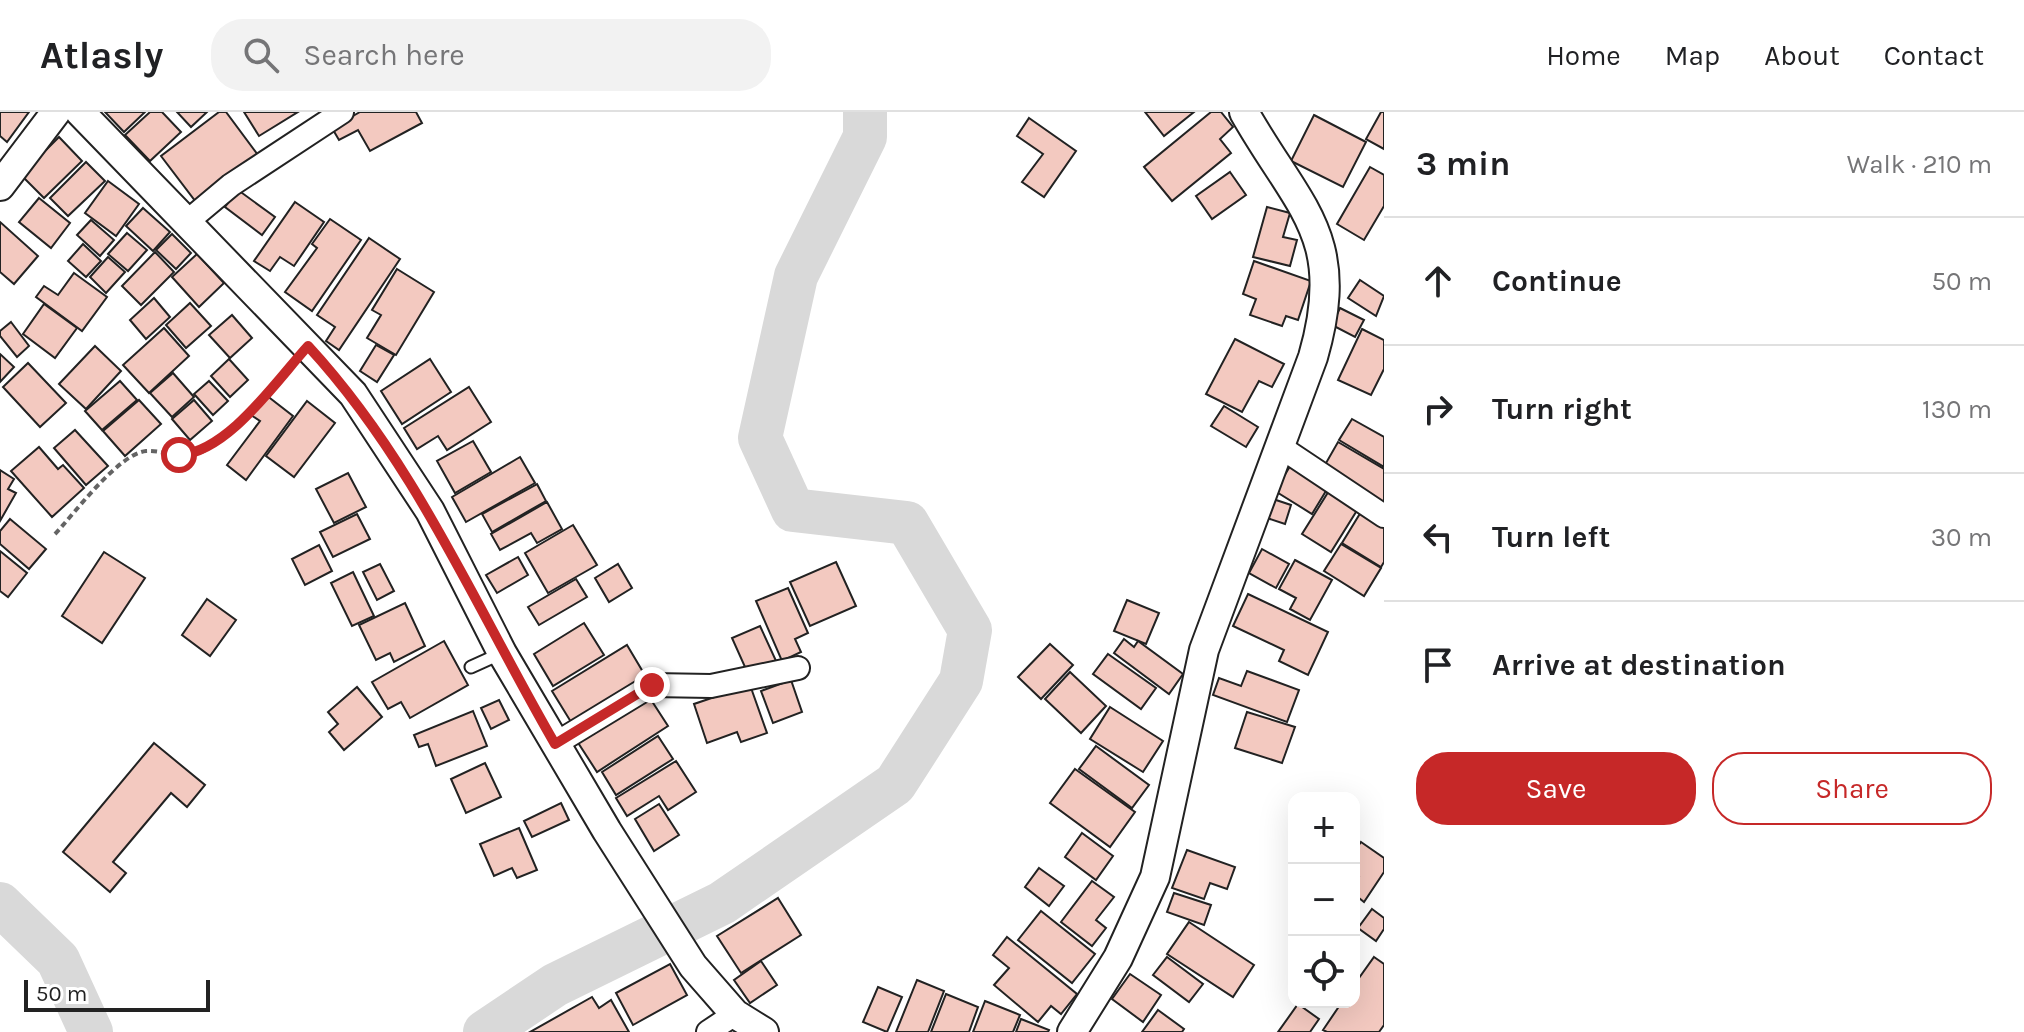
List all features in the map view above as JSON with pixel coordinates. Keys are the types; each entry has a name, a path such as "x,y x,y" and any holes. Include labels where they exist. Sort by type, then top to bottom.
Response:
{"street":[{"path":"0,186 56,112"},
{"path":"80,112 353,394 430,511 502,653 607,831 693,966 735,1014 764,1032"},
{"path":"188,221 231,185 342,112"},
{"path":"1072,1032 1118,958 1155,877 1204,650 1326,313 1326,270 1317,233 1301,201 1244,112"},
{"path":"1279,446 1384,516"},
{"path":"555,744 652,685 711,686 798,668"},
{"path":"708,1032 735,1014"}],"lane":[{"path":"471,667 502,653"}],"path":[{"path":"55,534 118,466 134,455 145,451 196,454 219,441 308,346"}],"building":[{"path":"0,112 29,112 7,142 0,136"},
{"path":"105,112 145,112 124,132"},
{"path":"150,112 162,112 181,132 150,161 125,135"},
{"path":"177,112 207,112 191,127"},
{"path":"219,112 226,112 258,155 196,202 161,156"},
{"path":"244,112 298,112 259,136"},
{"path":"360,112 416,112 422,123 370,151 358,130 339,140 332,128"},
{"path":"1145,112 1194,112 1164,136"},
{"path":"1211,112 1221,112 1233,127 1220,139 1231,153 1172,201 1144,167"},
{"path":"1381,112 1384,112 1384,149 1366,139"},
{"path":"1314,115 1366,142 1343,187 1291,161"},
{"path":"1029,118 1076,151 1044,197 1022,182 1043,154 1017,136"},
{"path":"59,137 82,161 44,198 21,175"},
{"path":"86,162 105,181 68,216 50,198"},
{"path":"1370,167 1384,175 1384,206 1364,240 1337,224"},
{"path":"1230,172 1246,195 1212,219 1196,196"},
{"path":"108,181 139,204 116,236 85,213"},
{"path":"238,190 275,217 262,235 225,207"},
{"path":"39,198 70,223 51,248 19,222"},
{"path":"295,202 324,222 294,266 280,257 270,271 254,261"},
{"path":"1267,207 1290,213 1283,237 1297,240 1290,266 1253,257"},
{"path":"143,208 170,232 153,251 126,226"},
{"path":"330,219 361,240 312,311 285,292 317,248 312,244"},
{"path":"91,220 114,240 100,256 77,235"},
{"path":"0,222 38,256 14,284 0,272"},
{"path":"127,233 147,250 128,271 108,254"},
{"path":"172,234 191,253 176,269 156,250"},
{"path":"369,238 400,259 339,350 326,341 335,327 317,315"},
{"path":"83,244 101,261 86,277 68,261"},
{"path":"155,252 174,272 141,305 122,286"},
{"path":"197,254 224,283 199,307 172,277"},
{"path":"108,257 125,272 106,293 90,277"},
{"path":"1254,261 1311,281 1298,320 1286,316 1282,326 1250,315 1256,299 1243,294"},
{"path":"397,269 434,292 396,355 367,338 381,315 372,310"},
{"path":"74,273 107,297 82,331 36,297 44,286 58,295"},
{"path":"1360,280 1384,296 1376,316 1348,298"},
{"path":"154,298 170,317 146,339 130,320"},
{"path":"190,303 211,326 186,348 166,325"},
{"path":"44,304 77,328 55,358 23,334"},
{"path":"1340,308 1364,320 1355,337 1332,325"},
{"path":"232,315 252,338 230,358 209,335"},
{"path":"11,322 29,346 17,357 0,336 0,331"},
{"path":"164,328 189,356 149,393 123,365"},
{"path":"1362,329 1384,340 1384,369 1371,395 1338,380"},
{"path":"1235,339 1284,364 1272,387 1259,381 1242,412 1206,394"},
{"path":"376,345 394,355 377,382 360,371"},
{"path":"95,346 121,371 86,409 59,384"},
{"path":"0,354 14,367 0,382"},
{"path":"229,359 248,380 230,397 211,376"},
{"path":"430,359 451,392 402,424 381,391"},
{"path":"28,363 66,403 40,427 3,387"},
{"path":"173,373 194,397 172,417 150,393"},
{"path":"120,381 137,400 102,430 85,411"},
{"path":"209,381 228,401 213,415 194,394"},
{"path":"469,387 491,422 447,450 438,436 417,449 404,428"},
{"path":"266,395 293,416 246,480 227,465 260,421 251,415"},
{"path":"139,400 161,424 125,456 103,431"},
{"path":"194,400 212,421 190,440 172,419"},
{"path":"307,401 335,423 294,477 266,456"},
{"path":"1224,406 1258,427 1246,447 1211,426"},
{"path":"1352,419 1384,437 1384,467 1339,440"},
{"path":"75,430 108,466 86,485 54,448"},
{"path":"473,441 491,472 455,493 437,461"},
{"path":"1338,442 1384,469 1384,504 1322,470"},
{"path":"39,447 58,469 63,465 84,488 52,517 11,471"},
{"path":"520,457 535,483 466,522 452,497"},
{"path":"1292,463 1329,486 1312,514 1275,491"},
{"path":"0,470 14,479 8,489 16,493 0,521"},
{"path":"348,473 366,507 334,523 316,489"},
{"path":"537,484 546,501 492,532 482,514"},
{"path":"1332,486 1361,504 1331,552 1302,534"},
{"path":"1273,499 1291,505 1285,524 1267,518"},
{"path":"547,502 562,529 537,543 531,533 500,550 491,534"},
{"path":"1364,507 1384,526 1384,562 1381,567 1342,543"},
{"path":"357,514 370,539 333,557 320,532"},
{"path":"10,519 46,549 29,569 0,544 0,531"},
{"path":"573,525 597,565 548,593 525,553"},
{"path":"1341,544 1381,568 1364,596 1324,571"},
{"path":"319,545 332,571 305,585 292,559"},
{"path":"1262,549 1289,564 1276,588 1249,573"},
{"path":"0,551 27,573 8,597 0,591"},
{"path":"104,552 145,578 102,643 62,616"},
{"path":"518,557 528,575 497,593 486,575"},
{"path":"1295,560 1332,580 1310,620 1290,609 1296,598 1279,589"},
{"path":"836,562 856,606 810,626 790,582"},
{"path":"380,564 394,591 377,600 363,572"},
{"path":"618,564 632,588 609,602 595,578"},
{"path":"353,572 374,616 352,626 331,583"},
{"path":"576,579 587,597 539,625 528,607"},
{"path":"788,588 808,633 795,639 801,652 782,661 756,601"},
{"path":"1248,594 1328,632 1308,675 1279,661 1284,650 1233,626"},
{"path":"207,599 236,620 210,656 182,635"},
{"path":"1127,600 1159,613 1146,644 1114,631"},
{"path":"405,603 425,646 394,662 390,653 376,660 359,625"},
{"path":"584,623 604,655 553,686 534,654"},
{"path":"760,626 777,663 749,676 732,638"},
{"path":"1124,639 1134,647 1138,641 1183,674 1169,694 1114,653"},
{"path":"444,641 468,685 410,718 401,702 388,709 372,682"},
{"path":"1050,644 1073,665 1041,699 1018,677"},
{"path":"627,645 646,677 571,722 552,691"},
{"path":"1108,654 1156,688 1141,709 1093,674"},
{"path":"1247,671 1299,690 1287,722 1213,695 1219,678 1241,686"},
{"path":"1070,672 1106,706 1081,733 1045,699"},
{"path":"791,680 802,712 773,723 761,691"},
{"path":"750,685 767,733 741,742 737,732 707,743 694,704"},
{"path":"357,687 382,717 344,750 329,732 338,724 328,712"},
{"path":"646,692 668,726 597,772 575,738"},
{"path":"499,700 509,720 491,729 481,708"},
{"path":"1110,707 1163,741 1143,772 1090,739"},
{"path":"473,711 487,746 436,766 428,744 419,747 414,735"},
{"path":"1247,712 1295,727 1282,763 1235,748"},
{"path":"658,736 673,759 616,795 602,772"},
{"path":"154,743 205,785 187,807 171,793 113,862 126,873 110,892 63,852"},
{"path":"1096,746 1149,785 1132,808 1079,769"},
{"path":"676,761 696,792 668,810 659,796 627,816 616,798"},
{"path":"485,763 501,797 466,813 451,779"},
{"path":"1075,769 1135,812 1110,847 1050,803"},
{"path":"561,803 569,820 532,837 524,821"},
{"path":"659,804 679,835 654,851 635,819"},
{"path":"519,828 537,870 517,878 512,868 494,876 480,844"},
{"path":"1082,833 1113,856 1096,880 1065,857"},
{"path":"1360,843 1384,858 1384,872 1364,902 1360,899"},
{"path":"1187,850 1235,867 1227,889 1210,883 1204,899 1172,888"},
{"path":"1039,868 1064,886 1049,906 1025,887"},
{"path":"1092,881 1114,897 1096,920 1106,928 1092,946 1061,922"},
{"path":"1174,893 1211,905 1204,925 1167,912"},
{"path":"778,898 801,935 741,973 717,936"},
{"path":"1372,909 1384,918 1384,929 1376,941 1360,929"},
{"path":"1041,911 1095,954 1072,983 1018,940"},
{"path":"1189,922 1254,965 1233,997 1167,954"},
{"path":"1007,937 1077,994 1061,1014 1051,1006 1038,1022 994,985 1009,968 993,955"},
{"path":"1167,957 1203,984 1189,1002 1153,975"},
{"path":"1374,957 1384,964 1384,1025 1379,1032 1323,1030 1338,1008 1360,1008 1360,977"},
{"path":"761,961 777,985 750,1003 734,980"},
{"path":"670,964 687,995 633,1025 616,993"},
{"path":"1130,974 1161,995 1143,1022 1112,999"},
{"path":"917,980 944,991 928,1032 896,1032"},
{"path":"878,987 902,997 887,1032 863,1022"},
{"path":"946,994 978,1007 969,1032 931,1032"},
{"path":"592,997 599,1008 611,1000 629,1032 530,1032"},
{"path":"985,1001 1020,1015 1013,1032 973,1032"},
{"path":"1295,1008 1304,1008 1319,1019 1310,1032 1278,1032"},
{"path":"1158,1010 1184,1029 1182,1032 1142,1032"},
{"path":"1021,1019 1049,1030 1016,1032"}],"waterway":[{"path":"485,1032 555,985 722,903 895,784 961,681 970,630 907,523 793,510 760,438 796,276 865,137 865,112"},
{"path":"0,904 58,960 91,1032"}],"route":[{"path":"179,455 196,454 219,441 308,346 353,394 430,511 502,653 555,744 652,685"}]}
